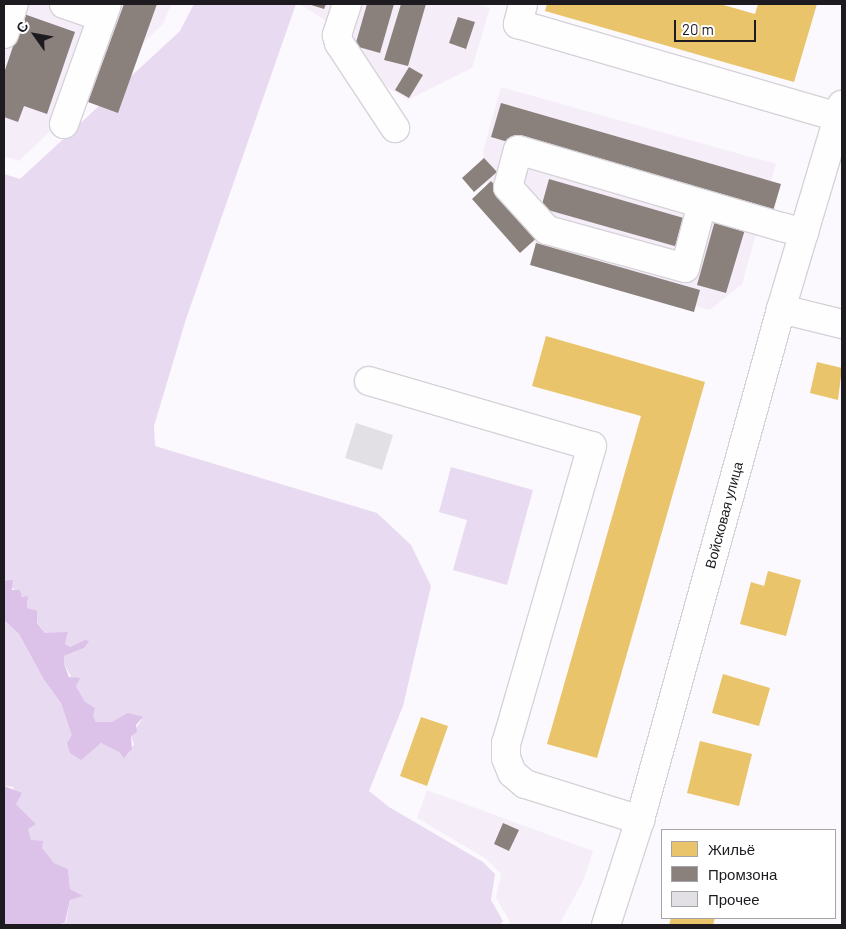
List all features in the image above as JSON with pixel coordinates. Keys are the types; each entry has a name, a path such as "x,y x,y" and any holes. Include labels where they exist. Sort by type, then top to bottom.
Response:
{"street":[{"path":"4,34 14,4"},
{"path":"64,4 104,10 64,124"},
{"path":"347,4 338,35 339,43 395,128"},
{"path":"523,4 518,24 841,111"},
{"name":"Войсковая улица","path":"606,925 640,820 781,309 841,111"},
{"path":"702,204 685,268 548,230 508,187 518,150 804,233"},
{"path":"781,309 842,324"},
{"path":"369,381 592,446 506,743 506,758 512,774 525,784 640,820"}],"shaded area":[{"path":"4,4 172,4 162,25 19,161 4,156"},
{"path":"194,4 296,4 186,319 154,426 155,446 377,513 411,545 431,586 403,706 369,791 389,807 483,862 495,874 491,900 503,921 500,925 60,925 66,922 70,900 82,896 70,889 68,869 54,863 31,841 27,828 36,824 16,804 13,787 4,786 4,620 19,634 44,680 61,703 73,735 85,754 101,743 128,755 134,744 131,736 142,719 134,716 104,724 96,722 64,664 64,656 84,648 81,643 70,647 65,644 68,633 45,633 27,608 28,601 4,581 4,174 20,179 180,31"},
{"path":"476,4 490,8 472,68 408,100 381,83 347,34 301,5"},
{"path":"501,87 776,164 742,284 710,310 554,266 489,196 483,151"},
{"path":"451,467 533,490 507,585 453,570 467,520 439,512"},
{"path":"13,580 12,590 20,590 22,597 28,596 27,608 37,611 37,623 45,633 68,632 65,644 70,647 85,640 89,641 84,648 64,656 64,664 69,677 80,678 76,686 85,702 95,708 93,716 96,722 112,722 128,713 143,717 136,725 137,732 131,736 132,749 124,758 119,752 101,743 81,760 70,753 67,743 72,735 61,703 44,680 19,634 4,620 4,581"},
{"path":"4,786 22,793 16,804 36,824 28,829 31,840 43,841 42,848 54,863 68,869 70,889 83,896 70,900 65,922 60,925 4,925"},
{"path":"427,790 593,851 584,879 559,925 508,925 510,922 496,898 501,874 485,858 417,818"}],"building: Жильё":[{"path":"547,4 720,4 755,14 758,4 817,4 794,82 545,11"},
{"path":"546,336 705,382 597,758 547,744 641,416 532,386"},
{"path":"817,362 842,368 838,400 810,393"},
{"path":"768,571 801,580 786,636 740,624 751,582 764,586"},
{"path":"723,674 770,688 759,726 712,713"},
{"path":"421,717 448,726 427,786 400,776"},
{"path":"700,741 752,754 739,806 687,793"},
{"path":"671,919 715,919 713,925 669,925"}],"building: Промзона":[{"path":"124,4 157,4 118,113 88,102"},
{"path":"308,4 326,4 324,9"},
{"path":"367,4 394,4 380,53 355,46"},
{"path":"401,4 426,4 408,66 384,60"},
{"path":"24,14 75,32 47,114 24,106 18,122 4,117 4,73"},
{"path":"458,17 475,22 466,49 449,43"},
{"path":"409,67 423,75 409,98 395,90"},
{"path":"501,103 781,184 771,218 491,137"},
{"path":"484,158 497,172 474,192 462,178"},
{"path":"549,179 687,219 678,247 541,208"},
{"path":"491,181 540,235 520,253 472,199"},
{"path":"716,217 746,226 726,293 697,285"},
{"path":"536,243 700,290 694,312 530,265"},
{"path":"503,823 519,830 509,851 494,844"}],"building: Прочее":[{"path":"356,423 393,435 382,470 345,458"}]}
